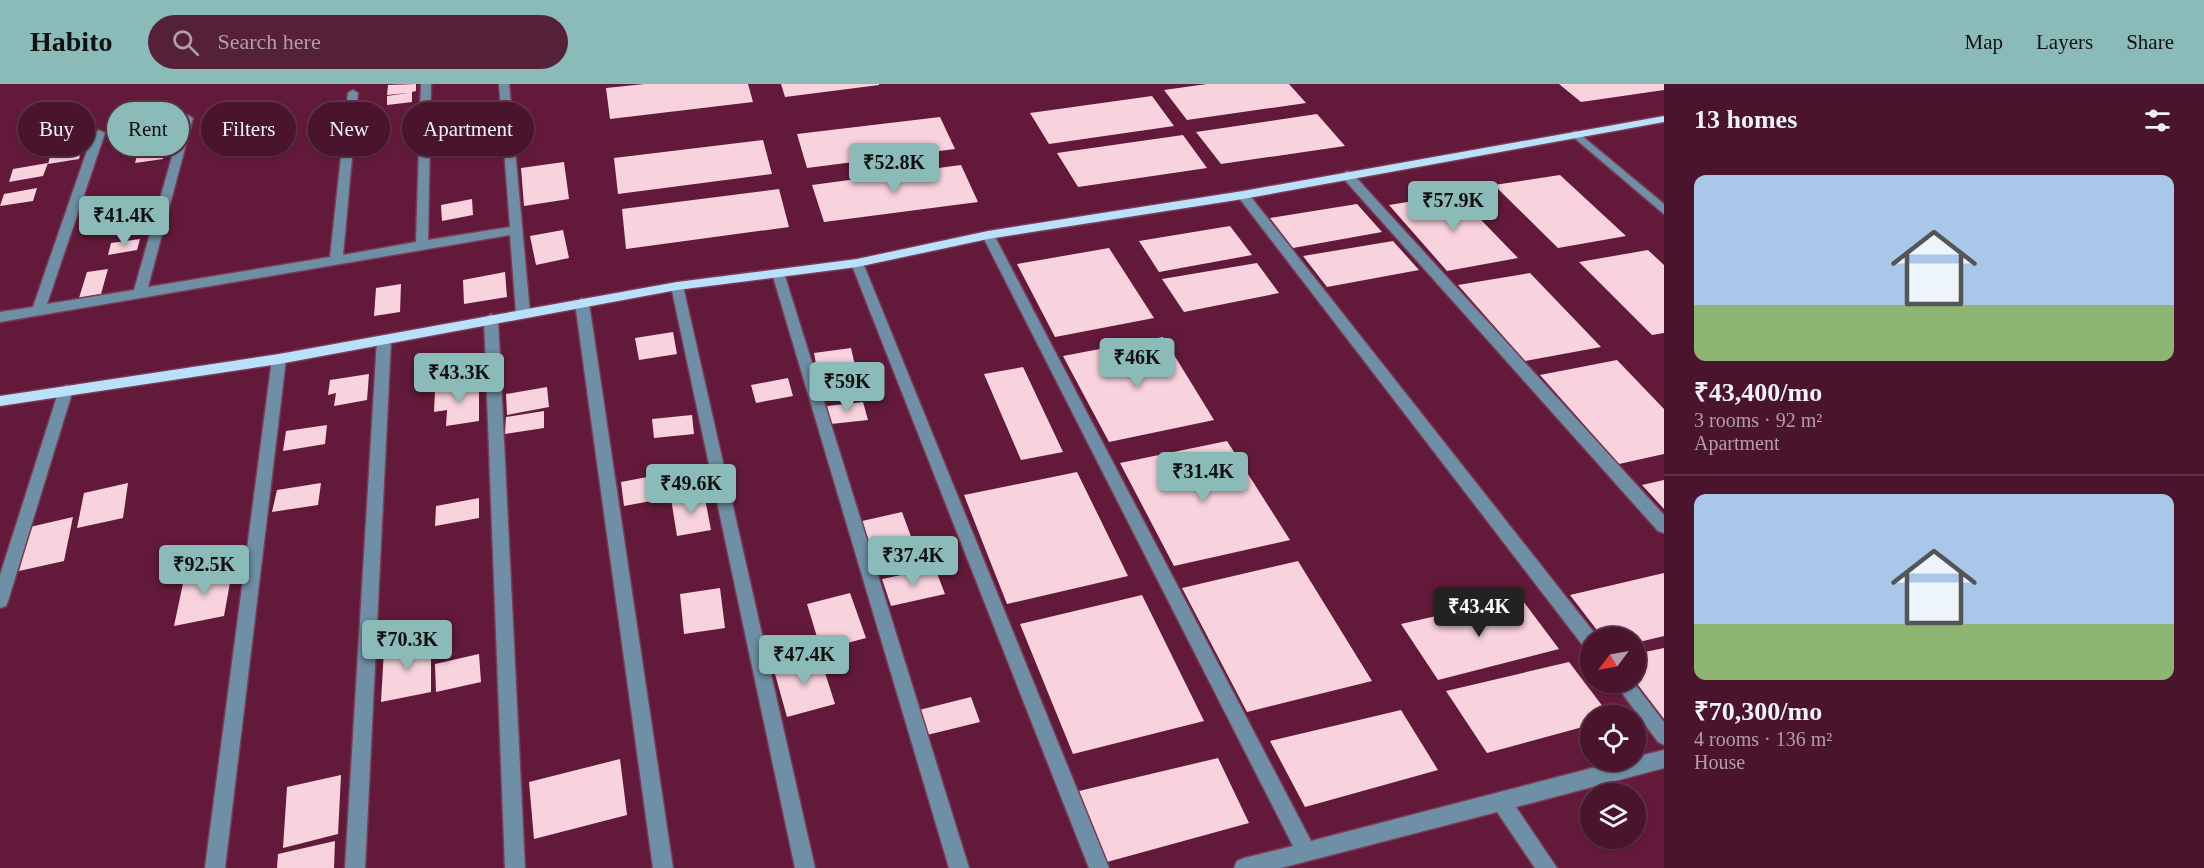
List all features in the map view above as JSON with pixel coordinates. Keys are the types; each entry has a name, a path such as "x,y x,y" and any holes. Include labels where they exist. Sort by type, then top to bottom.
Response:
{"main road":[{"path":"0,401 279,359 677,286 857,263 988,235 1243,195 1664,119"}],"street":[{"path":"422,246 426,84"},
{"path":"504,84 514,230 523,313"},
{"path":"336,259 353,93"},
{"path":"38,311 99,133"},
{"path":"1576,134 1664,210"},
{"path":"140,292 178,156"},
{"path":"1347,175 1664,526"},
{"path":"1243,195 1580,628"},
{"path":"0,317 514,230"},
{"path":"988,235 1306,851"},
{"path":"857,263 1099,868"},
{"path":"778,273 959,868"},
{"path":"677,286 805,868"},
{"path":"582,303 663,868"},
{"path":"491,319 515,868"},
{"path":"355,868 384,340"},
{"path":"214,868 279,359"},
{"path":"0,601 66,390"},
{"path":"1631,693 1664,736"},
{"path":"1244,868 1664,759"},
{"path":"1501,801 1547,868"}],"building":[{"path":"416,84 416,91 412,92 412,102 390,105 390,102 387,102 387,96 407,93 387,95 388,85"},
{"path":"645,84 748,84 753,102 610,119 606,88"},
{"path":"781,84 879,84 879,85 785,97"},
{"path":"1207,84 1289,84 1306,103 1187,120 1164,90"},
{"path":"1559,84 1664,84 1664,90 1581,102"},
{"path":"1152,96 1174,126 1049,144 1030,113"},
{"path":"1317,114 1345,146 1221,164 1196,132"},
{"path":"940,117 955,149 807,168 797,134"},
{"path":"1183,135 1207,168 1078,187 1057,153"},
{"path":"763,140 772,174 618,194 614,158"},
{"path":"50,156 80,156 79,159 48,164"},
{"path":"137,156 164,156 163,159 135,163"},
{"path":"564,162 569,199 524,206 521,168"},
{"path":"48,163 43,176 9,182 13,169"},
{"path":"961,165 978,202 824,222 812,185"},
{"path":"1560,175 1626,236 1558,248 1494,185"},
{"path":"37,188 33,201 0,206 4,194"},
{"path":"779,189 789,227 626,249 622,209"},
{"path":"1456,194 1518,258 1447,271 1389,205"},
{"path":"472,199 473,215 442,221 441,205"},
{"path":"1357,204 1382,232 1293,248 1270,218"},
{"path":"147,211 144,224 110,229 114,216"},
{"path":"1230,226 1252,255 1159,272 1139,241"},
{"path":"563,230 569,258 536,265 530,236"},
{"path":"140,239 137,250 108,255 111,243"},
{"path":"1393,241 1419,270 1327,287 1303,256"},
{"path":"1109,248 1154,318 1055,337 1017,264"},
{"path":"1648,250 1664,265 1664,333 1652,335 1579,262"},
{"path":"1257,263 1279,293 1184,312 1162,279"},
{"path":"108,269 101,294 79,298 87,272"},
{"path":"505,272 507,297 464,304 463,280"},
{"path":"1530,273 1601,347 1525,361 1458,285"},
{"path":"401,284 400,312 374,316 376,288"},
{"path":"673,332 677,354 639,360 635,338"},
{"path":"1163,337 1214,420 1109,442 1063,356"},
{"path":"851,348 859,383 820,387 814,353"},
{"path":"1617,360 1664,409 1664,454 1619,464 1540,375"},
{"path":"1023,367 1063,452 1021,460 984,374"},
{"path":"369,374 367,400 334,406 336,393 328,395 330,380"},
{"path":"788,378 793,396 756,403 751,385"},
{"path":"479,384 479,421 446,426 447,410 434,412 435,390"},
{"path":"547,387 549,407 507,415 506,394"},
{"path":"863,402 868,420 831,424 827,406"},
{"path":"544,411 544,428 505,434 506,417"},
{"path":"692,415 694,434 654,438 652,419"},
{"path":"327,425 325,444 283,451 286,431"},
{"path":"1227,441 1290,540 1174,566 1120,463"},
{"path":"1077,472 1128,576 1007,604 964,495"},
{"path":"663,474 667,498 624,506 621,482"},
{"path":"1664,480 1664,509 1642,485"},
{"path":"128,483 123,518 77,528 84,493"},
{"path":"321,483 318,505 272,512 277,490"},
{"path":"704,493 711,530 677,536 671,499"},
{"path":"479,498 479,518 435,526 436,506"},
{"path":"902,512 916,550 875,559 862,521"},
{"path":"73,517 64,561 19,571 30,527"},
{"path":"1298,561 1372,681 1247,712 1182,588"},
{"path":"233,566 224,616 174,626 185,574"},
{"path":"935,568 945,594 891,606 882,579"},
{"path":"1664,573 1664,636 1646,640 1646,627 1595,627 1570,595"},
{"path":"720,588 725,628 684,634 680,594"},
{"path":"850,593 866,638 821,650 807,604"},
{"path":"1142,595 1204,721 1073,754 1020,624"},
{"path":"1520,597 1559,649 1438,680 1401,624"},
{"path":"431,639 431,692 381,702 384,649"},
{"path":"1664,648 1664,719 1644,693 1646,693 1646,652"},
{"path":"479,654 481,682 436,692 435,664"},
{"path":"819,654 835,704 787,717 773,667"},
{"path":"1569,662 1580,676 1580,693 1593,693 1602,705 1580,705 1580,728 1487,753 1446,691"},
{"path":"971,697 980,722 927,735 919,710"},
{"path":"1401,710 1438,770 1305,807 1270,741"},
{"path":"1218,758 1249,823 1107,862 1079,791"},
{"path":"620,759 627,815 534,839 529,782"},
{"path":"341,775 338,834 283,848 287,787"},
{"path":"335,841 334,868 277,868 278,854"}]}
